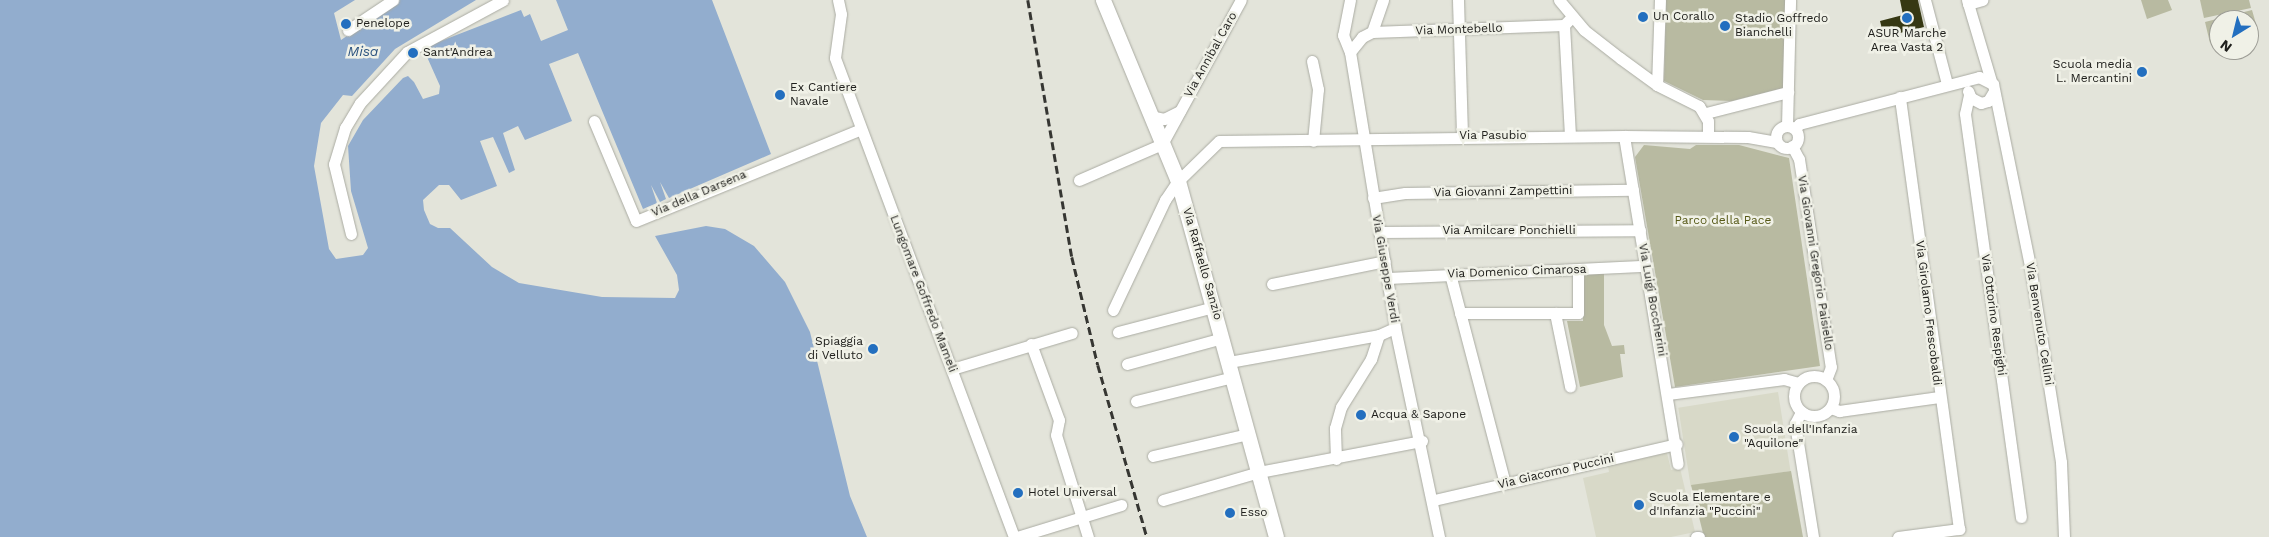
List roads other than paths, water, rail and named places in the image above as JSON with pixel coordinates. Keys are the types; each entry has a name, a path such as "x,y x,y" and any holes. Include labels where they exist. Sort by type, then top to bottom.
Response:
{"main road":[{"name":"Via Raffaello Sanzio","path":"1103,0 1178,181 1223,338 1276,537"}],"street":[{"path":"348,30 393,0"},
{"path":"351,234 334,164 345,128 360,103 407,52 502,0"},
{"name":"Lungomare Goffredo Mameli","path":"838,0 840,29 835,50 861,129 1016,537"},
{"name":"Via Giuseppe Verdi","path":"1350,0 1343,35 1350,52 1395,328 1422,441 1434,500 1439,537"},
{"path":"1350,52 1362,37 1372,32 1383,0"},
{"path":"1458,0 1462,137"},
{"path":"1559,0 1568,21 1570,136"},
{"path":"1657,84 1660,0"},
{"path":"1784,132 1798,138 1792,146 1782,147 1788,92 1790,0"},
{"path":"1924,0 1951,84"},
{"path":"1967,2 1982,0"},
{"name":"Via Annibal Caro","path":"1162,144 1240,1"},
{"name":"Via Benvenuto Cellini","path":"1967,2 1984,57 1991,91 1999,112 2030,266 2061,462 2064,537"},
{"path":"1568,21 1657,84 1706,113 1788,92"},
{"name":"Via Montebello","path":"1372,32 1458,30 1568,21"},
{"path":"1972,89 1984,57"},
{"path":"1312,61 1318,89 1313,141"},
{"path":"1784,132 1799,124 1951,84 1991,91"},
{"path":"1972,89 1991,91"},
{"name":"Via Ottorino Respighi","path":"1972,89 1965,114 2021,517"},
{"name":"Via Girolamo Frescobaldi","path":"1898,537 1959,529 1939,397 1900,97"},
{"name":"Via Annibal Caro","path":"1150,116 1164,118 1180,111"},
{"path":"1706,113 1708,136"},
{"name":"Via della Darsena","path":"594,122 636,221 861,129"},
{"name":"Via Pasubio","path":"1178,181 1218,141 1313,141 1363,137 1748,136 1784,132"},
{"name":"Via Luigi Boccherini","path":"1624,136 1678,444 1678,464"},
{"path":"1079,180 1162,144"},
{"name":"Via Giovanni Gregorio Paisiello","path":"1792,146 1800,159 1832,367 1826,380"},
{"path":"1113,310 1165,200 1178,181"},
{"name":"Via Giovanni Zampettini","path":"1373,198 1405,193 1633,190"},
{"name":"Via Amilcare Ponchielli","path":"1379,232 1640,230"},
{"path":"1272,284 1385,262"},
{"name":"Via Domenico Cimarosa","path":"1388,278 1646,266"},
{"path":"1460,313 1578,313 1578,269"},
{"path":"1450,274 1505,483"},
{"path":"1118,332 1214,307"},
{"path":"1555,313 1570,386"},
{"path":"1229,362 1379,335 1395,328"},
{"path":"952,370 1031,344 1072,333"},
{"path":"1336,459 1335,428 1340,407 1371,359 1379,335"},
{"path":"1127,364 1223,338"},
{"path":"1031,344 1059,420 1056,435 1088,537"},
{"path":"1136,401 1233,377"},
{"path":"1808,377 1826,380 1833,390 1831,408 1820,416 1801,412 1794,401 1798,383 1808,377"},
{"path":"1668,394 1784,379 1798,383"},
{"path":"1831,408 1838,411 1939,397"},
{"path":"1801,412 1795,424 1813,537"},
{"path":"1153,456 1248,434"},
{"path":"1164,500 1259,472 1336,459 1422,441"},
{"name":"Via Giacomo Puccini","path":"1434,500 1678,444"},
{"path":"1016,537 1122,505"},
{"path":"1053,525 1057,537"}],"water":[{"name":"Misa","path":"0,0 355,0 334,13 341,40 400,0 476,0 395,49 352,96 343,95 321,123 314,166 329,249 336,259 363,255 368,248 351,191 348,146 363,120 403,78 408,76 414,82 423,99 439,94 440,86 423,48 521,10 524,17 530,14 541,41 568,30 556,0 712,0 771,154 669,198 660,182 666,199 660,202 651,185 657,203 643,209 578,53 549,64 572,121 525,140 518,126 503,133 515,170 509,173 493,137 480,141 497,186 461,200 449,185 439,185 423,200 424,210 430,224 438,228 450,228 492,267 519,283 602,297 675,298 679,290 677,275 655,236 706,226 725,229 754,246 785,282 810,332 850,496 867,537 0,537"}],"railway":[{"path":"1028,0 1072,257 1098,365 1147,537"}],"place":[{"name":"Un Corallo","path":"1643,17"},
{"name":"ASUR Marche Area Vasta 2","path":"1907,18"},
{"name":"Penelope","path":"346,24"},
{"name":"Stadio Goffredo Bianchelli","path":"1725,26"},
{"name":"Sant'Andrea","path":"413,53"},
{"name":"Scuola media L. Mercantini","path":"2142,72"},
{"name":"Ex Cantiere Navale","path":"780,95"},
{"name":"Spiaggia di Velluto","path":"873,349"},
{"name":"Acqua & Sapone","path":"1361,415"},
{"name":"Scuola dell'Infanzia \"Aquilone\"","path":"1734,437"},
{"name":"Hotel Universal","path":"1018,493"},
{"name":"Scuola Elementare e d'Infanzia \"Puccini\"","path":"1639,505"},
{"name":"Esso","path":"1230,513"}],"park label":[{"name":"Parco della Pace","path":"1723,221"}]}
